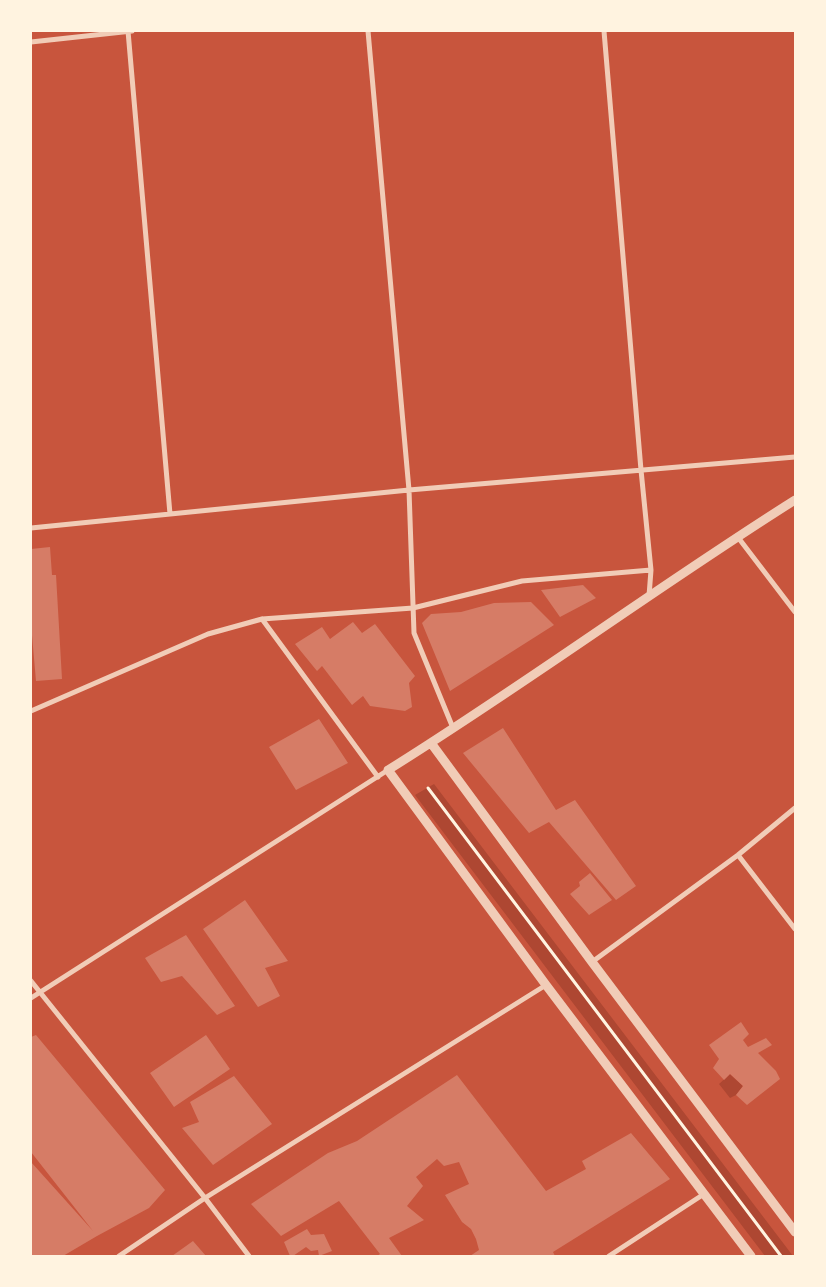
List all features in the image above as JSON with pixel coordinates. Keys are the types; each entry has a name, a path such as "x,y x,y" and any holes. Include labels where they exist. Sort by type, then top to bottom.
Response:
{"street":[{"path":"128,31 170,514"},
{"path":"31,42 132,31"},
{"path":"368,31 409,490 414,633 453,729"},
{"path":"604,31 650,570 649,597"},
{"path":"31,528 409,490 795,456"},
{"path":"31,998 453,729 737,536 795,500"},
{"path":"737,536 795,612"},
{"path":"31,711 208,634 262,619 413,608 522,582 650,570"},
{"path":"262,619 378,777"},
{"path":"431,743 592,962 795,1232"},
{"path":"388,770 546,985 751,1256"},
{"path":"592,962 738,855 795,808"},
{"path":"738,855 795,929"},
{"path":"31,981 205,1198 249,1256"},
{"path":"119,1256 205,1198 546,985"},
{"path":"609,1256 704,1194"}],"path":[{"path":"428,788 781,1256"}],"shaded area":[{"path":"434,784 793,1256 765,1256 415,795"},
{"path":"730,1074 743,1086 736,1095 730,1098 719,1084"}],"building":[{"path":"50,547 52,575 56,575 62,679 36,681 31,624 31,549"},
{"path":"583,585 596,598 560,617 541,590"},
{"path":"531,602 554,625 450,691 422,623 431,614 461,612 494,603"},
{"path":"353,622 362,633 375,624 415,676 409,683 412,707 405,711 370,706 363,696 352,705 322,666 317,671 295,644 322,627 330,639"},
{"path":"319,719 348,763 296,790 269,747"},
{"path":"503,728 556,810 575,800 636,886 616,900 549,822 529,833 463,753"},
{"path":"590,873 612,900 589,915 570,894 580,886 579,882"},
{"path":"245,900 288,961 265,968 280,996 258,1007 203,929"},
{"path":"186,935 235,1006 217,1015 182,976 161,982 145,958"},
{"path":"741,1022 749,1034 743,1040 748,1047 766,1038 772,1045 758,1053 776,1071 780,1079 747,1105 736,1095 743,1086 730,1074 724,1080 713,1068 719,1059 709,1045"},
{"path":"36,1035 165,1190 149,1208 63,1256 31,1256 31,1162 93,1231 31,1152 31,1037"},
{"path":"206,1035 230,1069 174,1107 150,1073"},
{"path":"457,1075 546,1191 586,1169 582,1161 631,1133 670,1179 553,1252 555,1256 470,1256 479,1250 476,1239 471,1229 462,1222 445,1195 469,1184 459,1162 444,1166 437,1159 416,1177 423,1186 407,1206 424,1220 389,1238 402,1256 377,1256 380,1254 339,1201 281,1236 251,1204 328,1153 357,1141"},
{"path":"234,1076 272,1124 213,1165 182,1128 199,1122 190,1102"},
{"path":"307,1229 311,1235 324,1234 332,1251 319,1256 318,1250 311,1251 306,1247 290,1256 284,1242"},
{"path":"193,1241 206,1256 172,1256"}]}
